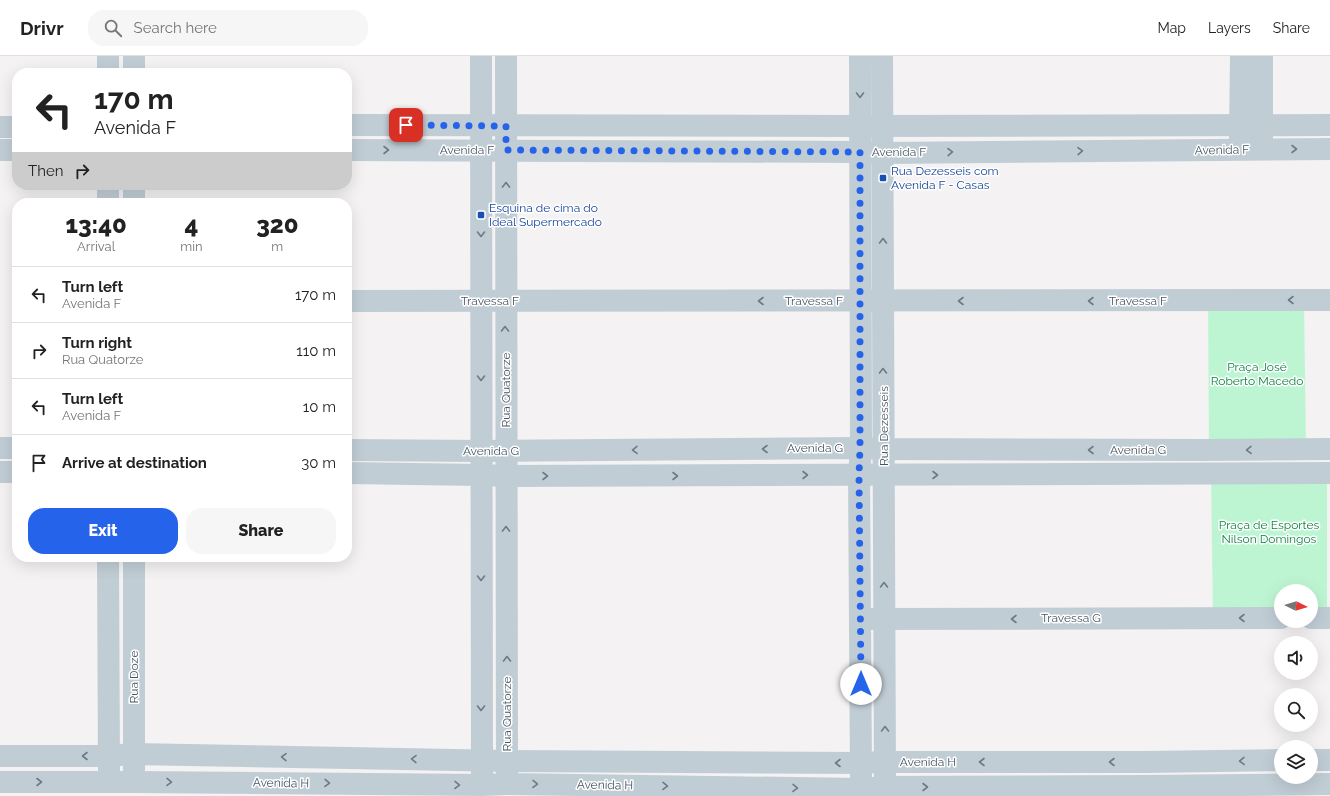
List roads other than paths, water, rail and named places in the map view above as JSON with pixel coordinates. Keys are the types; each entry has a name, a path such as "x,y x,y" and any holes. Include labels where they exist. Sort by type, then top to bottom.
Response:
{"street":[{"path":"108,56 108,68"},
{"path":"134,56 134,68"},
{"name":"Rua Quatorze","path":"481,56 482,790"},
{"name":"Rua Quatorze","path":"506,56 505,301 507,790"},
{"name":"Rua Dezesseis","path":"860,56 859,475 861,792"},
{"name":"Rua Dezesseis","path":"882,56 885,792"},
{"path":"1240,149 1241,56"},
{"path":"1262,56 1262,149"},
{"name":"Avenida F","path":"352,125 1330,125"},
{"path":"0,127 12,127"},
{"name":"Avenida F","path":"352,150 882,153 1330,149"},
{"path":"0,150 12,150"},
{"name":"Travessa F","path":"352,301 1330,300"},
{"path":"0,448 12,448"},
{"name":"Avenida G","path":"352,450 506,451 860,448 1330,449"},
{"path":"742,449 744,475"},
{"path":"1274,450 1274,473"},
{"path":"0,472 12,472"},
{"name":"Avenida G","path":"352,473 506,476 1330,473"},
{"path":"108,562 109,789"},
{"name":"Rua Doze","path":"134,562 133,754 135,789"},
{"name":"Travessa G","path":"861,619 1274,618"},
{"path":"1318,618 1330,618"},
{"name":"Avenida H","path":"0,756 109,756 133,754 507,761 861,763 1274,760"},
{"path":"1318,760 1330,760"},
{"path":"1146,762 1146,791"},
{"name":"Avenida H","path":"0,782 109,789 861,792 1146,791 1330,784"}],"place":[{"name":"Rua Dezesseis com Avenida F - Casas","path":"883,178"},
{"name":"Esquina de cima do Ideal Supermercado","path":"481,215"}],"park label":[{"name":"Praça José Roberto Macedo","path":"1257,374"},
{"name":"Praça de Esportes Nilson Domingos","path":"1269,532"}]}
